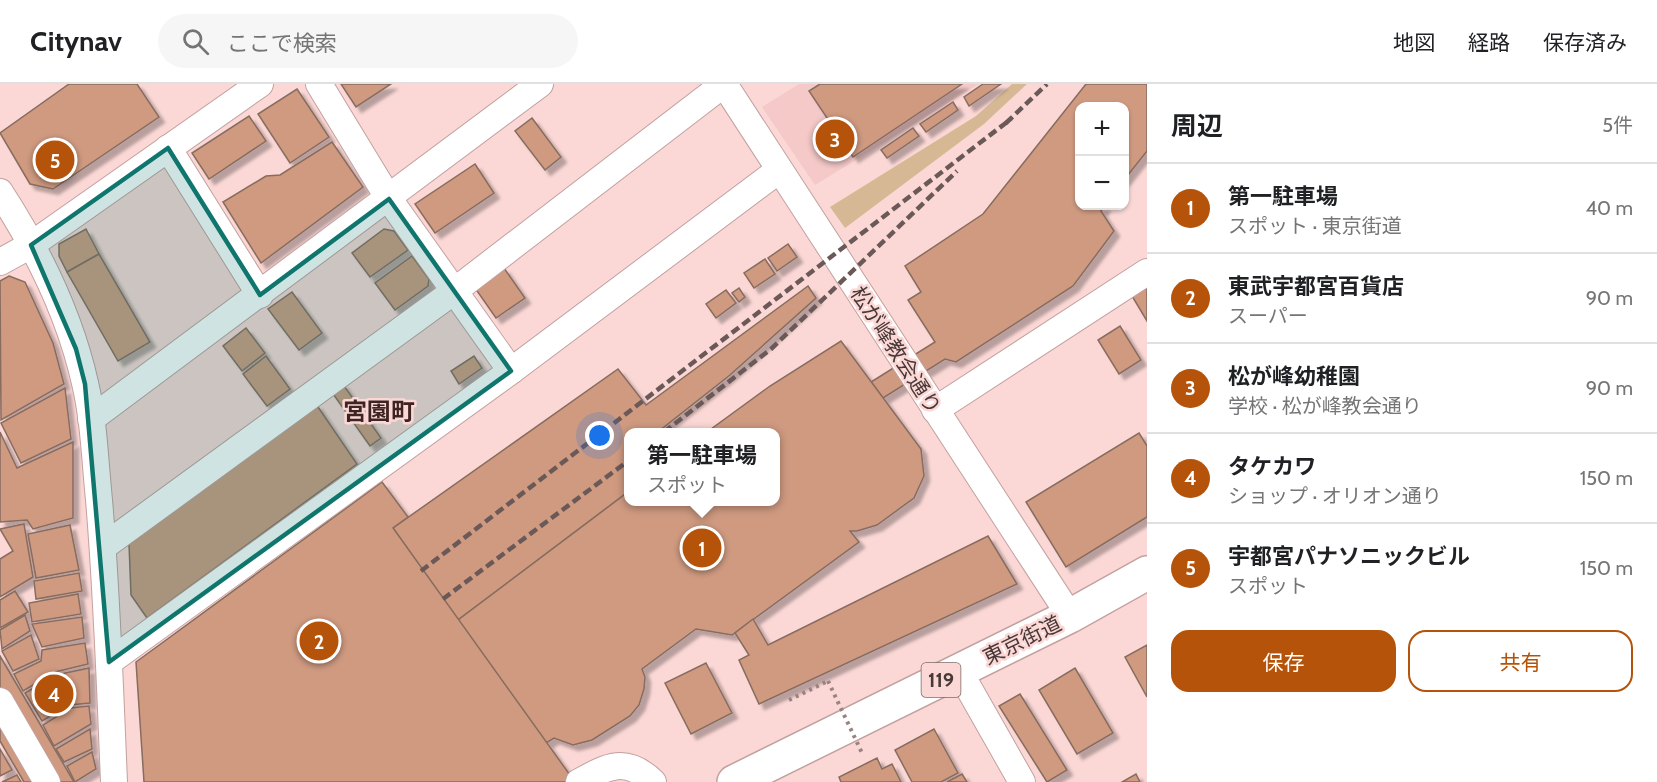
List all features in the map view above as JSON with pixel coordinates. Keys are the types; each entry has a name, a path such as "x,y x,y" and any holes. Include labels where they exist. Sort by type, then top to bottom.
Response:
{"highway":[{"name":"東京街道","path":"734,782 1070,616 1147,573"}],"street":[{"path":"0,262 31,245 260,84"},
{"path":"319,84 389,199 511,371"},
{"path":"92,419 540,84"},
{"path":"103,547 453,292 724,84"},
{"name":"松が峰教会通り","path":"724,84 1070,616"},
{"path":"168,148 260,295"},
{"path":"109,662 511,371 779,170"},
{"path":"0,192 31,245 76,349 92,419 103,547 114,782"},
{"path":"935,411 1147,272"},
{"path":"959,671 1022,782"},
{"path":"0,701 47,782"},
{"path":"579,782 607,767 618,765 638,770 653,782"}],"path":[{"path":"789,700 828,681 862,753"}],"highlighted area":[{"path":"168,148 260,295 389,199 511,371 109,662 85,384 76,349 31,245"}],"shaded area":[{"path":"799,84 979,84 815,185 762,107"},
{"path":"1012,84 1027,84 984,124 845,228 830,207 976,116"}],"building":[{"path":"69,84 137,84 159,117 53,189 30,184 0,133"},
{"path":"341,84 391,84 356,107"},
{"path":"820,84 962,84 853,157 809,91"},
{"path":"983,84 1001,84 969,106 964,97"},
{"path":"1086,84 1147,84 1147,151 1129,174 1129,102 1075,102 1075,210 1102,210 1114,231 1073,286 956,362 945,359 883,398 871,382 935,342 908,300 921,292 905,266 983,214"},
{"path":"297,89 329,137 290,163 258,114"},
{"path":"953,102 958,110 926,132 920,124"},
{"path":"249,116 266,141 209,179 192,153"},
{"path":"532,118 561,157 545,170 515,131"},
{"path":"913,128 919,136 887,158 881,150"},
{"path":"332,142 363,187 261,263 223,202 266,176 280,175"},
{"path":"475,164 494,193 435,233 415,204"},
{"path":"86,229 99,254 67,272 59,256 59,244"},
{"path":"384,229 394,231 408,250 370,277 352,253"},
{"path":"788,244 797,257 777,271 768,258"},
{"path":"99,254 150,342 118,361 67,272"},
{"path":"412,256 429,279 428,286 395,310 375,283"},
{"path":"765,259 775,274 754,288 744,273"},
{"path":"504,268 525,298 496,318 475,288"},
{"path":"9,276 25,282 53,343 64,384 1,420 0,281"},
{"path":"808,286 816,298 730,375 663,428 624,428 624,495 458,620 393,528 618,369 646,405"},
{"path":"1147,287 1147,321 1132,296"},
{"path":"739,288 745,297 739,302 732,293"},
{"path":"726,290 736,303 716,318 706,304"},
{"path":"292,292 322,333 299,350 268,309"},
{"path":"1120,326 1141,360 1119,374 1098,340"},
{"path":"246,328 265,353 242,371 223,346"},
{"path":"841,341 921,449 924,476 914,498 877,525 850,531 859,542 732,635 696,629 642,669 645,677 644,689 639,705 630,716 592,740 573,745 554,738 546,743 458,620 624,495 624,506 780,506 780,428 712,428 770,386"},
{"path":"266,356 290,389 267,406 243,374"},
{"path":"474,356 482,368 459,384 451,371"},
{"path":"342,383 381,438 370,446 331,391"},
{"path":"65,388 71,439 21,463 1,423"},
{"path":"316,404 357,464 147,618 131,595 129,544"},
{"path":"0,432 17,468 73,442 73,518 33,529 27,520 0,522"},
{"path":"1139,433 1147,446 1147,517 1066,567 1026,502"},
{"path":"382,482 408,517 393,528 575,782 144,782 136,662"},
{"path":"24,524 33,577 0,597 0,559 13,551 0,529"},
{"path":"70,525 79,570 36,578 28,534"},
{"path":"988,536 1017,584 759,704 739,660 749,655 735,633 753,619 768,645"},
{"path":"79,573 82,591 36,599 34,581"},
{"path":"15,591 28,612 0,628 0,600"},
{"path":"78,594 81,614 32,622 29,603"},
{"path":"25,615 30,631 2,649 0,630"},
{"path":"82,617 84,638 42,647 32,624"},
{"path":"31,635 39,659 13,671 2,651"},
{"path":"85,643 88,664 55,672 23,691 14,674 41,661 42,650"},
{"path":"1147,645 1147,697 1125,657"},
{"path":"0,656 74,782 24,782 0,741"},
{"path":"706,663 732,713 691,734 665,683"},
{"path":"89,668 90,703 69,705 42,721 25,693 56,675"},
{"path":"1075,668 1113,733 1077,754 1039,690"},
{"path":"1020,694 1067,770 1047,782 999,706"},
{"path":"89,706 91,724 54,746 43,725 70,708"},
{"path":"90,729 92,749 64,762 56,749"},
{"path":"934,729 958,773 941,782 912,782 895,750"},
{"path":"0,749 12,770 0,776"},
{"path":"92,752 96,769 75,782 67,766"},
{"path":"877,758 882,769 892,764 901,782 841,782 839,777"},
{"path":"962,774 967,782 947,782"},
{"path":"1136,774 1140,782 1122,782"},
{"path":"17,775 21,782 2,782"}],"railway":[{"path":"1006,123 1047,84"},
{"path":"421,571 1011,119"},
{"path":"669,428 771,349 957,171"},
{"path":"443,599 624,464"}],"place":[{"name":"松が峰幼稚園","path":"835,139"},
{"name":"宇都宮パナソニックビル","path":"55,160"},
{"name":"第一駐車場","path":"702,548"},
{"name":"東武宇都宮百貨店","path":"319,641"},
{"name":"タケカワ","path":"54,694"}],"district":[{"name":"宮園町","path":"379,411"}]}
